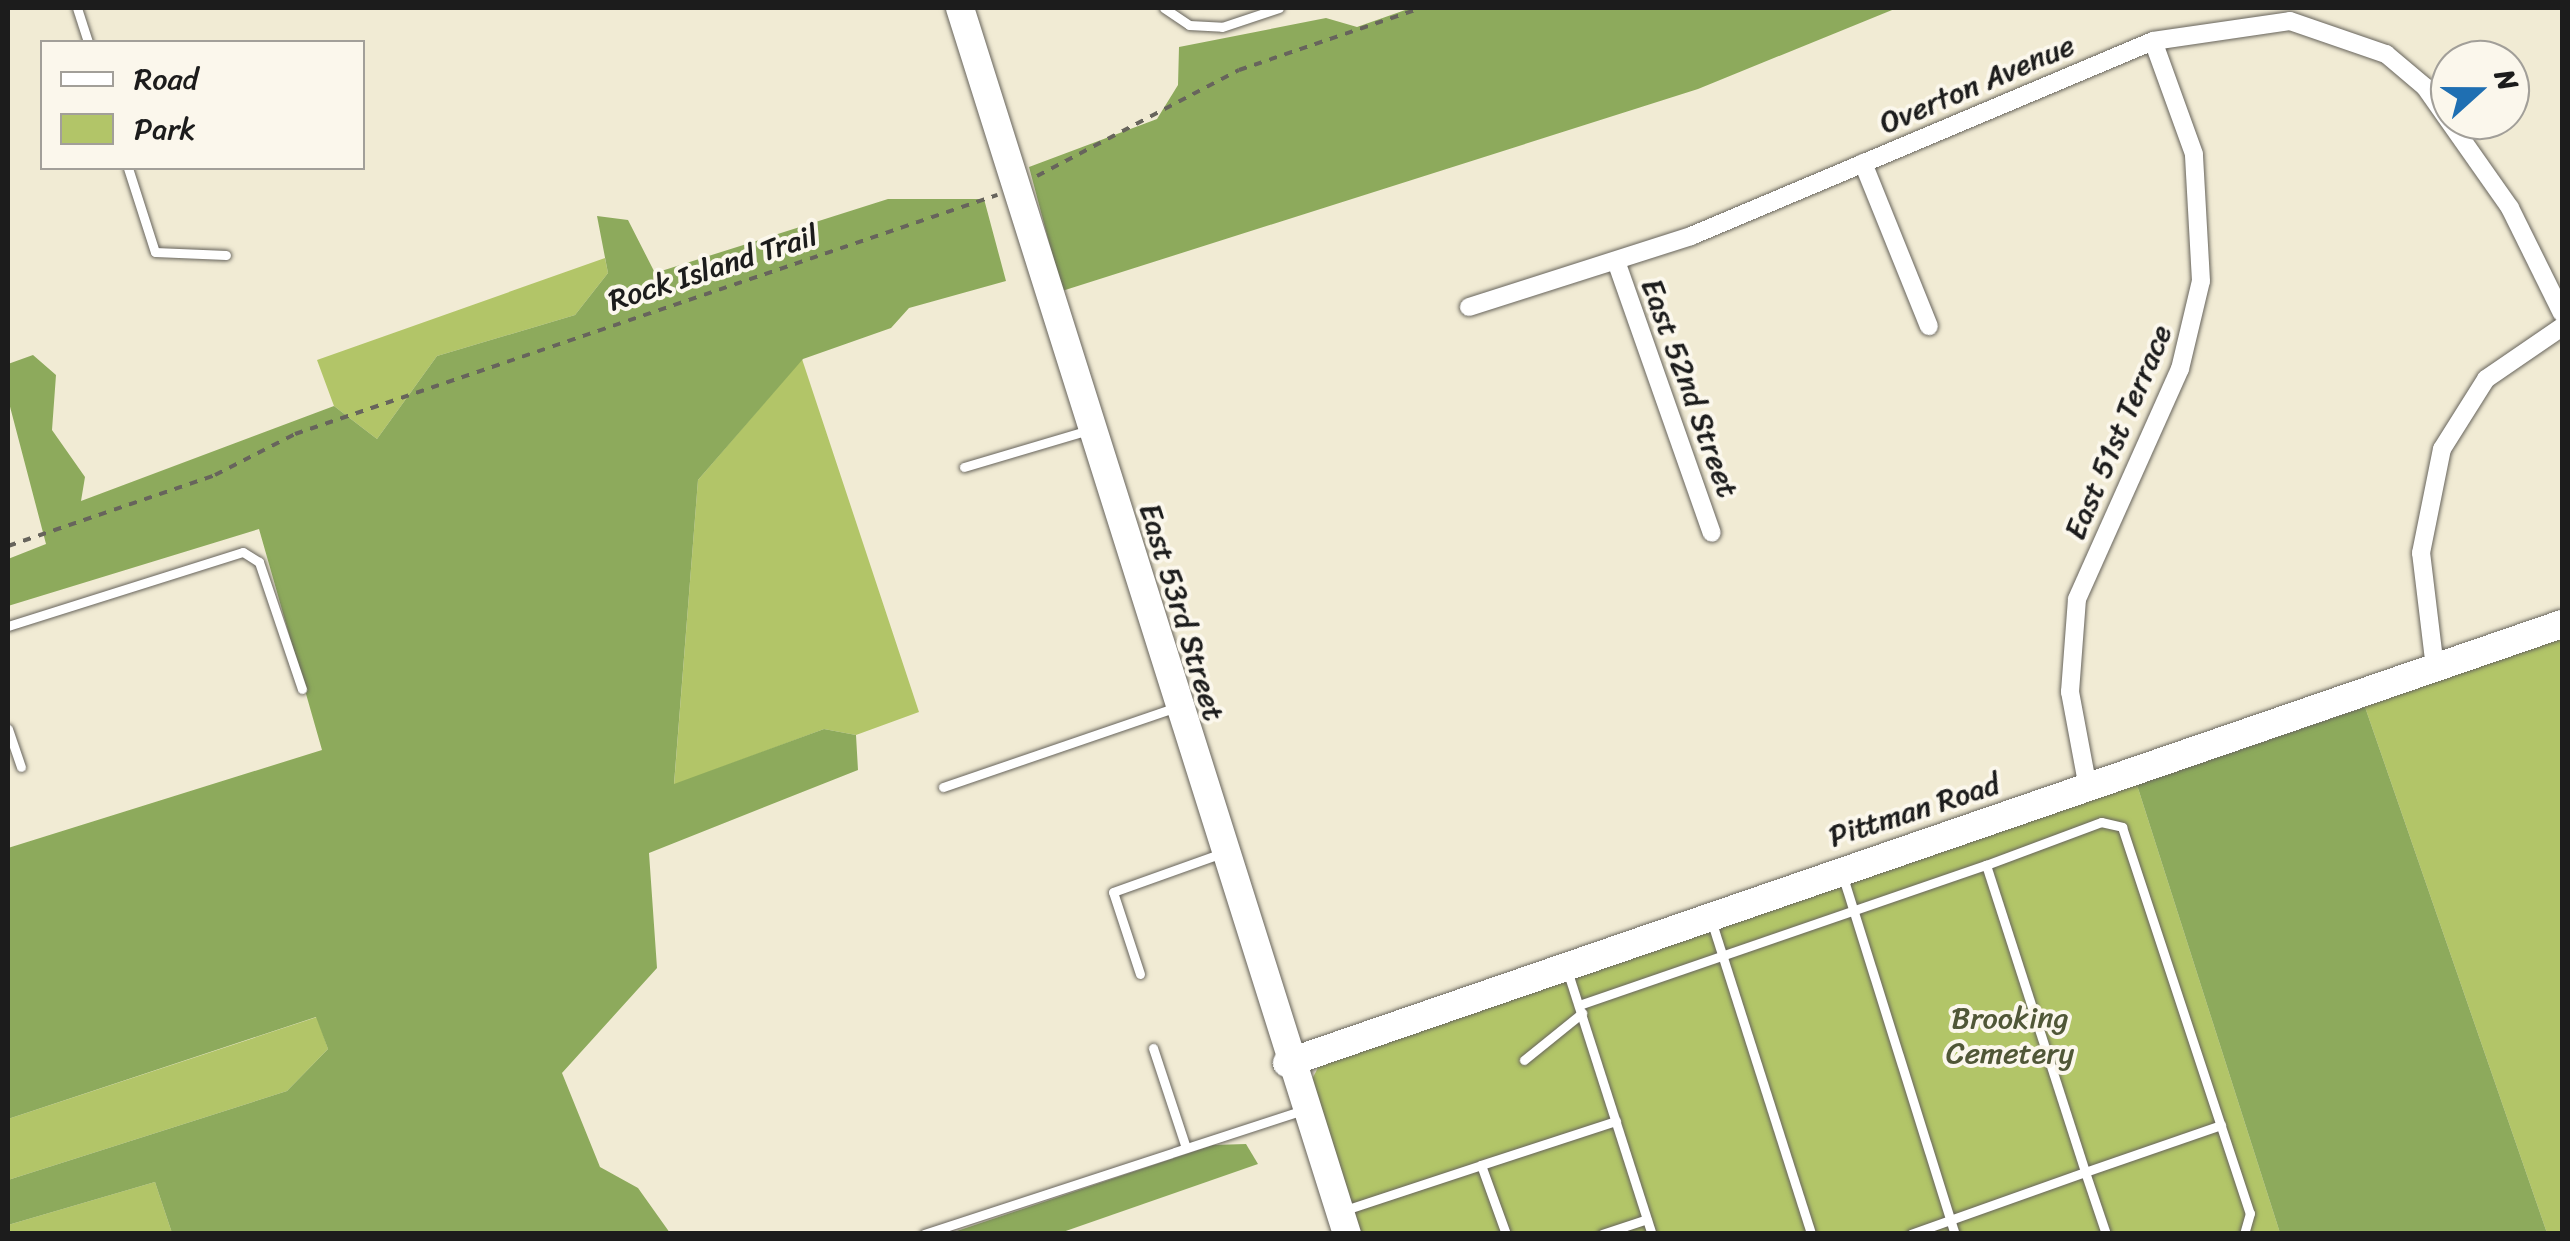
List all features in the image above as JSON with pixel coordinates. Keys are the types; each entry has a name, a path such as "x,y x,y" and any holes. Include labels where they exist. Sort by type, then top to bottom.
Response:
{"street":[{"name":"East 53rd Street","path":"960,8 1287,1063 1343,1222"},
{"name":"Overton Avenue","path":"1468,307 1616,261 2153,41 2290,21 2386,54 2463,137 2562,313"},
{"name":"East 51st Terrace","path":"2088,788 2070,692 2077,600 2180,369 2201,281 2194,154 2153,41"},
{"path":"1863,163 1929,326"},
{"name":"East 52nd Street","path":"1616,261 1712,533"},
{"path":"2434,668 2421,553 2442,449 2486,379 2562,327"},
{"name":"Pittman Road","path":"1287,1063 1564,962 2088,788 2562,624"}],"lane":[{"path":"77,8 87,40"},
{"path":"1164,8 1189,25 1222,27 1279,8"},
{"path":"129,170 155,252 226,255"},
{"path":"964,467 1092,429"},
{"path":"8,626 243,552 260,562 302,688"},
{"path":"943,787 1177,707"},
{"path":"8,729 20,767"},
{"path":"1524,1060 1580,1009 2102,822 2122,827 2250,1213 2244,1234"},
{"path":"1140,974 1113,892 1222,852"},
{"path":"1986,865 2106,1234"},
{"path":"1840,868 1955,1234"},
{"path":"1708,913 1811,1234"},
{"path":"1564,962 1652,1234"},
{"path":"1153,1048 1186,1148"},
{"path":"924,1234 1304,1110"},
{"path":"1343,1222 1481,1166 1616,1121"},
{"path":"1911,1234 2221,1125"},
{"path":"1481,1166 1506,1234"},
{"path":"1602,1234 1648,1219"}],"path":[{"name":"Rock Island Trail","path":"8,546 214,475 295,434 1017,188 1239,70 1420,8"}],"green space":[{"path":"1411,8 1897,8 1698,89 1062,291 1029,167 1157,119 1178,85 1179,47 1326,18 1357,27"},
{"path":"888,199 984,199 1006,281 909,308 891,328 803,359 698,480 674,784 824,729 856,735 858,770 649,853 657,968 562,1073 600,1167 638,1188 670,1233 172,1233 155,1182 8,1225 8,1180 287,1091 328,1049 316,1017 8,1119 8,848 322,750 259,529 8,606 8,559 46,544 8,399 8,364 33,355 56,375 52,430 85,477 81,501 334,406 377,439 437,356 575,315 608,273 597,216 628,220 655,273"},
{"path":"605,258 608,273 575,315 437,356 377,439 334,406 317,360"},
{"path":"802,359 919,712 856,735 824,729 674,785 698,480"},
{"path":"2562,637 2562,1233 2547,1233 2365,707"},
{"path":"2365,707 2547,1233 2280,1233 2137,785"},
{"name":"Brooking Cemetery","path":"2137,785 2280,1233 1357,1233 1308,1087 1321,1062"},
{"path":"317,1017 328,1049 287,1091 8,1180 8,1119"},
{"path":"1246,1144 1258,1164 1060,1233 951,1233 1213,1145"},
{"path":"155,1182 172,1233 8,1234 8,1225"}]}
